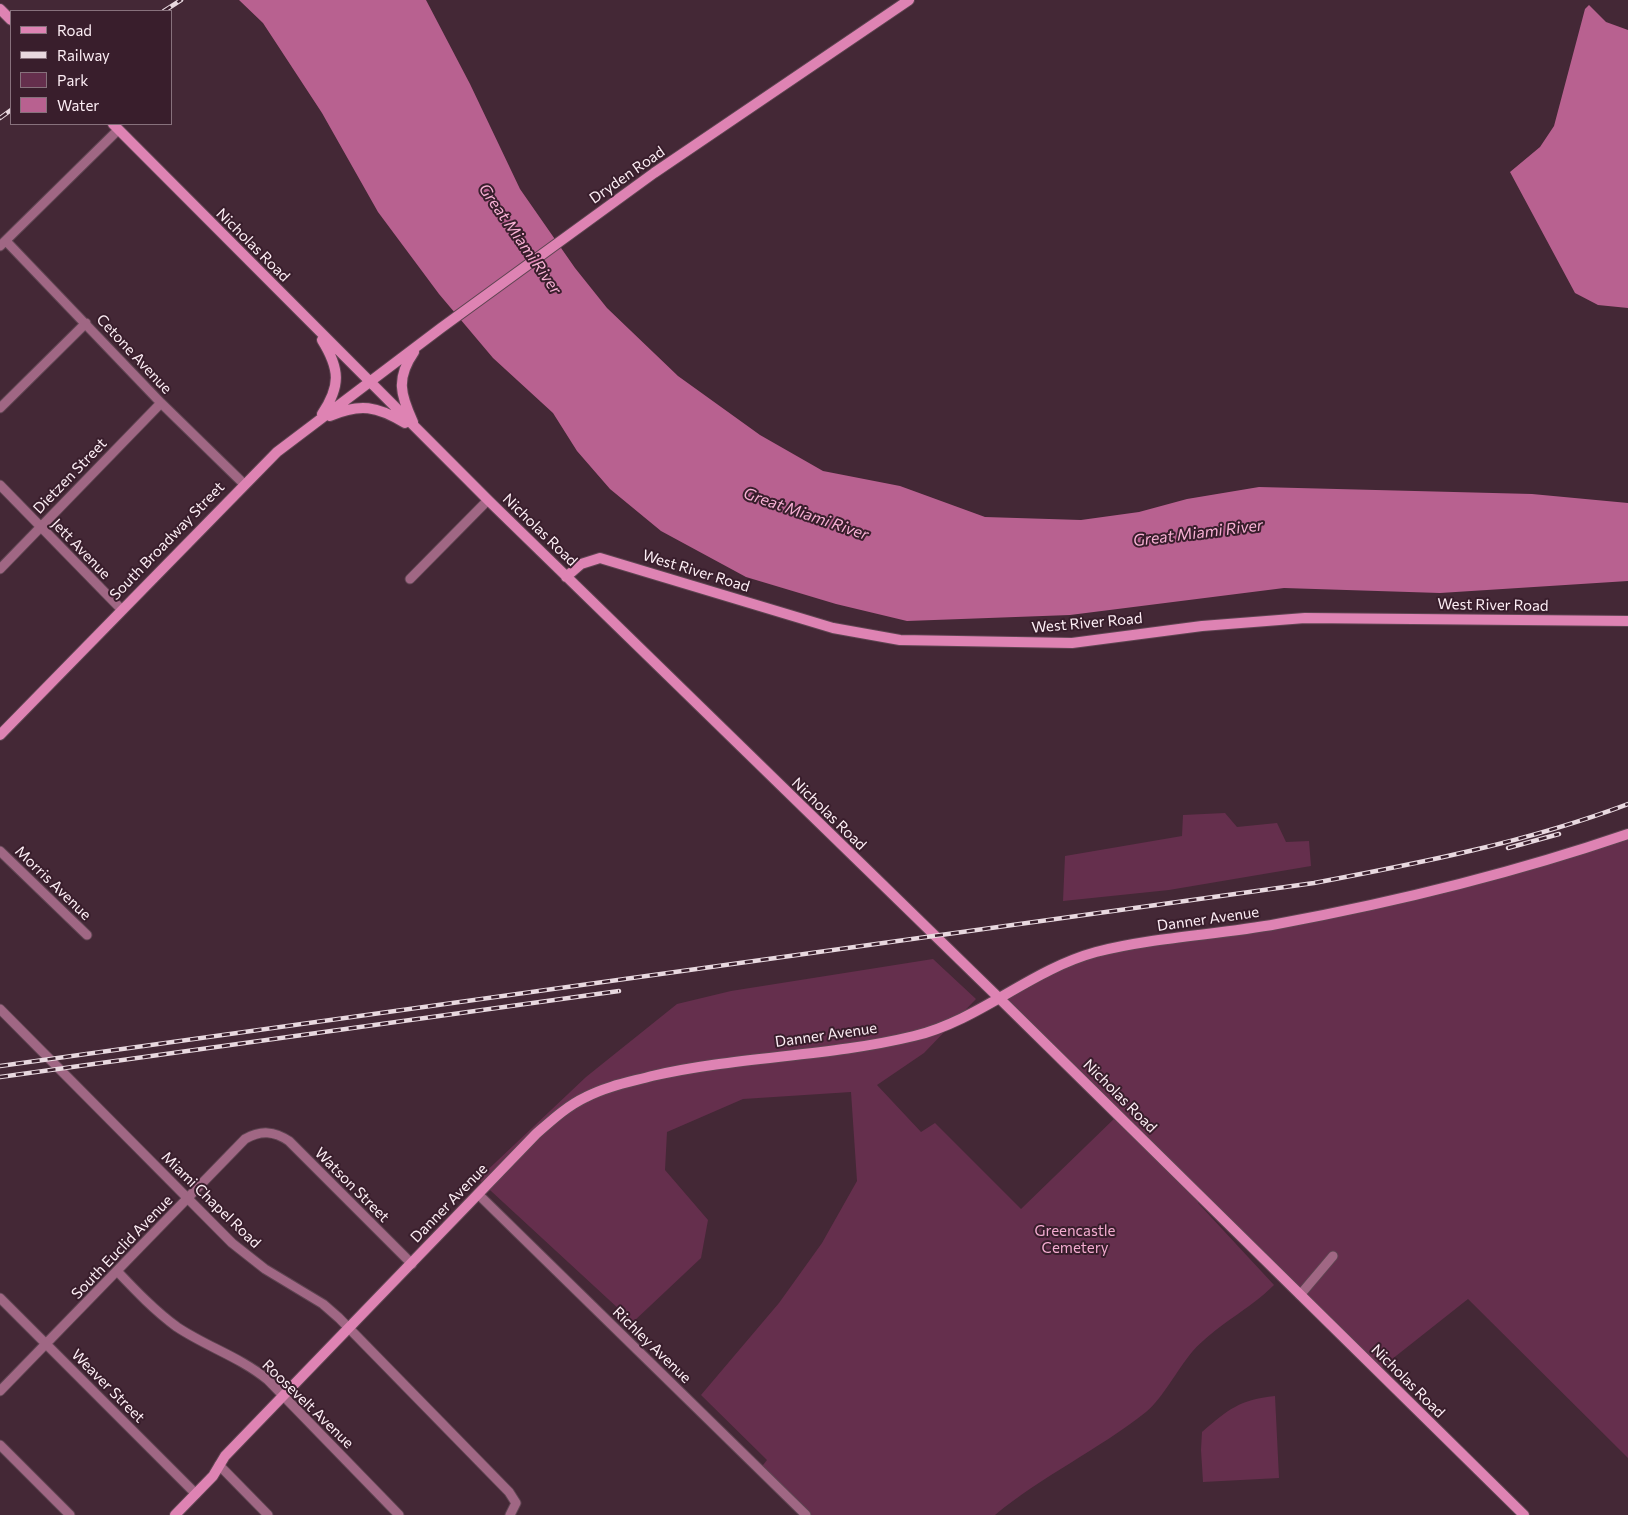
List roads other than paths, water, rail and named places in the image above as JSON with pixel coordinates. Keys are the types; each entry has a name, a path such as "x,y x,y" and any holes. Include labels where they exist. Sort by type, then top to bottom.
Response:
{"street":[{"name":"Dryden Road","path":"369,382 595,216 909,0"},
{"path":"0,9 10,19"},
{"path":"3,243 115,127"},
{"name":"Nicholas Road","path":"115,127 316,330 566,577 1000,999 1524,1515"},
{"name":"Cetone Avenue","path":"3,243 86,323 160,403 244,484"},
{"path":"0,408 86,323"},
{"path":"316,330 331,358 337,386 330,403 318,421"},
{"path":"417,346 403,370 400,383 402,393 417,429"},
{"name":"South Broadway Street","path":"0,735 277,452 369,382"},
{"name":"Dietzen Street","path":"0,569 160,403"},
{"path":"318,421 338,412 367,407 394,416 417,429"},
{"name":"Jett Avenue","path":"0,485 122,610"},
{"path":"410,579 488,500"},
{"name":"West River Road","path":"566,577 581,564 600,558 833,628 874,637 932,642 1072,643 1202,626 1305,618 1628,621"},
{"name":"Danner Avenue","path":"175,1515 196,1494 225,1456 547,1125 570,1106 597,1092 639,1080 704,1066 891,1042 942,1027 1000,999 1046,971 1098,952 1274,924 1348,909 1528,866 1628,834"},
{"name":"Morris Avenue","path":"0,851 87,935"},
{"name":"Miami Chapel Road","path":"0,1009 232,1243 253,1261 323,1304 349,1328 516,1500 516,1505 510,1515"},
{"name":"South Euclid Avenue","path":"0,1392 246,1139 253,1135 269,1133"},
{"name":"Watson Street","path":"269,1133 277,1134 289,1141 412,1264"},
{"name":"Richley Avenue","path":"479,1194 806,1515"},
{"path":"1300,1295 1333,1256"},
{"name":"Roosevelt Avenue","path":"117,1271 171,1322 251,1368 284,1395 399,1515"},
{"name":"Weaver Street","path":"0,1298 196,1494"},
{"path":"0,1444 70,1515"},
{"path":"219,1465 268,1515"}],"water":[{"name":"Great Miami River","path":"239,0 426,0 470,84 520,189 575,268 607,308 678,376 760,435 823,471 900,486 985,517 1081,520 1139,512 1187,499 1259,487 1532,494 1628,503 1628,581 1440,593 1284,588 1070,615 907,621 836,604 746,577 661,531 610,489 577,451 553,413 493,358 439,294 378,212 322,113 263,23"},
{"path":"1589,5 1606,22 1628,30 1628,308 1598,305 1575,293 1510,172 1540,147 1554,126 1585,9"}],"railway":[{"path":"166,10 181,0"},
{"path":"0,118 10,111"},
{"path":"0,1066 1314,883 1394,868 1473,850 1551,830 1628,804"},
{"path":"1508,848 1559,834"},
{"path":"0,1077 619,991"}],"park label":[{"name":"Greencastle Cemetery","path":"1075,1240"}]}
